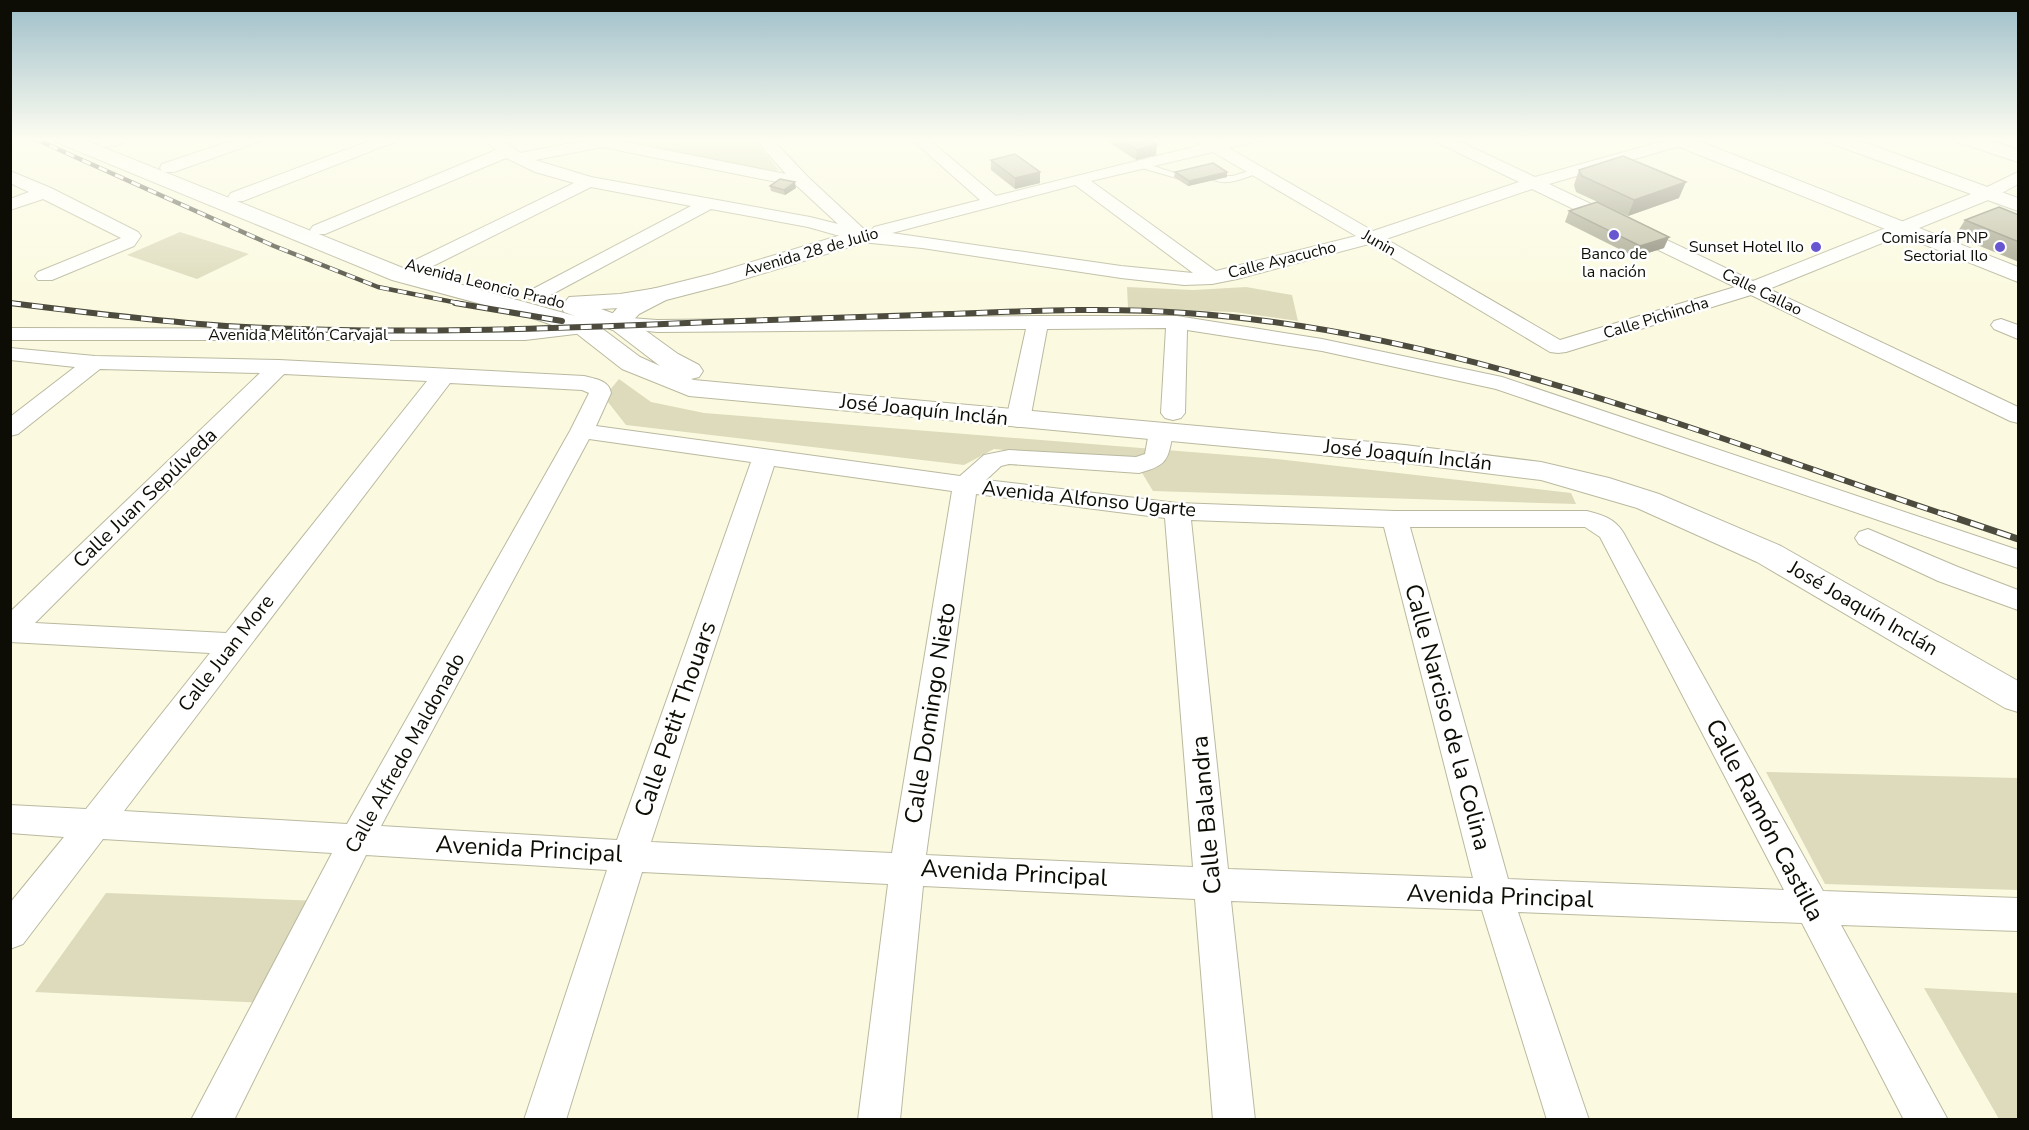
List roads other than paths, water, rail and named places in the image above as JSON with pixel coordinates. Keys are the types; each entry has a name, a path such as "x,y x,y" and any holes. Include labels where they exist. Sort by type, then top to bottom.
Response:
{"main road":[{"name":"Avenida Leoncio Prado","path":"193,191 400,275 538,312 585,328"},
{"name":"Avenida Leoncio Prado","path":"222,191 414,268 546,298 617,323 669,360"},
{"path":"1810,191 2019,275"},
{"path":"1978,191 2019,205"},
{"name":"Avenida 28 de Julio","path":"617,323 630,309 657,310 720,279 861,236"},
{"path":"546,298 620,301 657,310 669,360"},
{"path":"585,328 617,323"},
{"name":"José Joaquín Inclán","path":"585,328 631,363 689,388 710,391 745,391 1018,420 1167,423 1483,462 1541,471 1598,485 1697,521 1769,554 2019,698"},
{"name":"José Joaquín Inclán","path":"669,360 713,383 745,391"}],"street":[{"path":"42,191 132,236 132,239 45,276"},
{"path":"237,197 253,191"},
{"path":"319,230 420,191"},
{"path":"414,268 571,191"},
{"name":"Calle Ayacucho","path":"639,191 810,222 861,236 922,242 1149,276 1212,278 1248,271 1370,238 1510,191"},
{"path":"812,191 861,236"},
{"path":"981,191 994,202"},
{"name":"Avenida 28 de Julio","path":"861,236 1040,191"},
{"path":"1093,191 1212,278"},
{"name":"Junin","path":"1289,191 1558,347"},
{"name":"Calle Callao","path":"1549,191 2019,416"},
{"name":"Calle Pichincha","path":"1558,347 1754,288 1904,229 1993,191"},
{"path":"10,205 45,192"},
{"path":"546,298 710,203"},
{"path":"657,310 1038,322 1177,322 1322,345 1502,384 2019,559"},
{"path":"1018,420 1038,322"},
{"path":"965,485 988,464 1009,457 1138,465 1156,458 1167,423 1177,322"},
{"name":"Avenida Melitón Carvajal","path":"10,334 448,335 525,333 585,328"},
{"path":"10,354 95,362 279,367 444,375"},
{"path":"10,429 95,362"},
{"name":"Calle Juan Sepúlveda","path":"10,631 279,367"},
{"name":"Calle Alfredo Maldonado","path":"212,1119 357,839 582,431 600,393 599,388 584,383 444,375"},
{"name":"Calle Juan More","path":"10,932 444,375"},
{"name":"Avenida Alfonso Ugarte","path":"582,431 965,485 1178,511 1395,519 1587,519 1599,523"},
{"name":"Calle Petit Thouars","path":"546,1119 629,856 765,457"},
{"name":"Calle Domingo Nieto","path":"879,1119 907,868 965,485"},
{"name":"Calle Balandra","path":"1178,511 1234,1119"},
{"name":"Calle Narciso de la Colina","path":"1395,519 1495,896 1568,1119"},
{"name":"Calle Ramón Castilla","path":"1599,523 1610,532 1927,1119"},
{"path":"1868,538 1948,574 2019,600"},
{"path":"10,631 233,644"},
{"name":"Avenida Principal","path":"10,819 629,856 1212,884 2019,915"}],"railway":[{"path":"151,191 274,246 378,287 463,304"},
{"path":"21,304 10,303 226,326 408,331 1097,310 1186,313 1284,323 1382,341 1478,363 1573,390 1949,516"},
{"path":"455,303 562,321"},
{"path":"1944,514 2018,539"}],"place":[{"name":"Banco de la nación","path":"1614,235"},
{"name":"Sunset Hotel Ilo","path":"1816,247"},
{"name":"Comisaría PNP Sectorial Ilo","path":"2000,247"}]}
